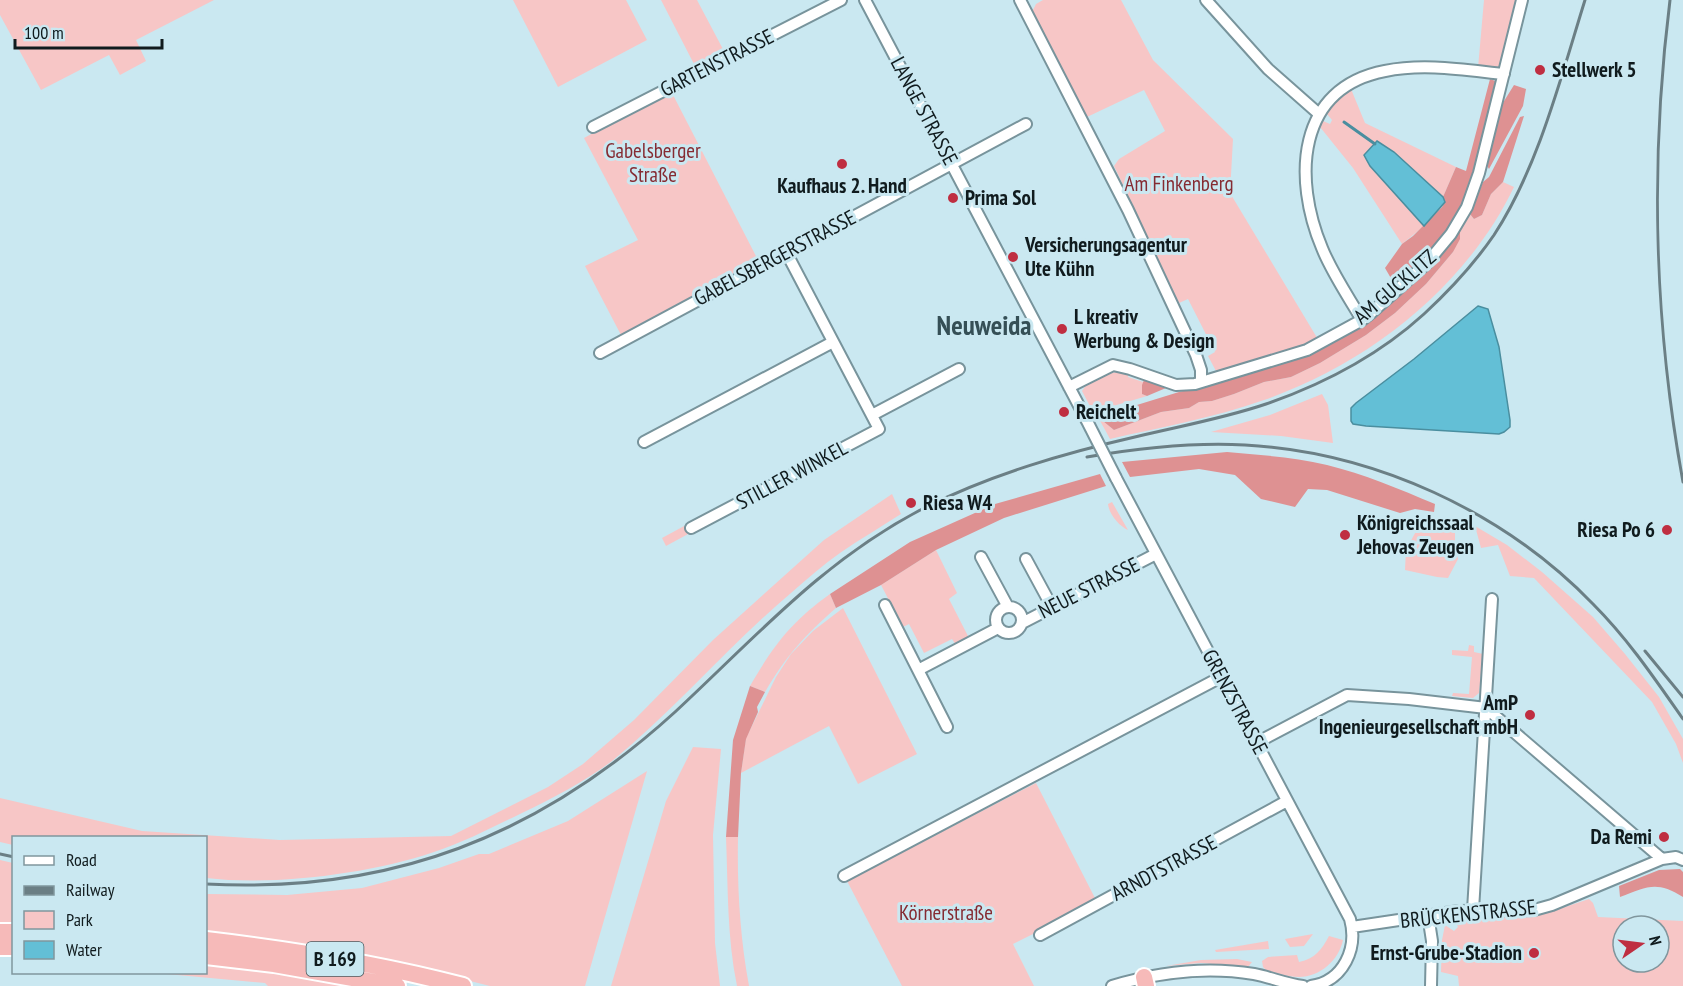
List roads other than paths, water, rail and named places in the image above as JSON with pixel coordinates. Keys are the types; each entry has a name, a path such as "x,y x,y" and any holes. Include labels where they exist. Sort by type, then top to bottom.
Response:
{"highway":[{"name":"B 169","path":"207,940 321,956 415,974 463,986"},
{"name":"B 169","path":"207,956 274,964 397,986"}],"street":[{"name":"GARTENSTRASSE","path":"593,127 841,0"},
{"name":"LANGE STRASSE","path":"865,0 1116,478"},
{"path":"1020,0 1132,220 1196,355 1202,382"},
{"path":"1206,0 1263,63 1319,114"},
{"name":"AM GUCKLITZ","path":"1070,387 1113,365 1176,385 1202,382 1295,354 1322,343 1362,320 1427,263 1459,221 1475,189 1522,0"},
{"path":"1362,320 1324,252 1307,195 1307,158 1319,114 1330,98 1341,88 1356,80 1384,71 1432,68 1504,74"},
{"name":"GABELSBERGERSTRASSE","path":"600,353 1026,124"},
{"path":"786,252 872,415 959,369"},
{"path":"644,442 833,342"},
{"name":"STILLER WINKEL","path":"691,528 879,429 872,415"},
{"name":"GRENZSTRASSE","path":"1116,478 1345,909 1352,927"},
{"name":"NEUE STRASSE","path":"1022,623 1156,554"},
{"name":"NEUE STRASSE","path":"981,557 1008,607"},
{"path":"1026,559 1052,607"},
{"path":"1473,910 1492,599"},
{"path":"885,605 947,727"},
{"path":"1008,607 1017,610 1022,623 1013,633 1006,633 998,628 996,616 1008,607"},
{"path":"918,669 998,628"},
{"path":"844,876 1221,676"},
{"path":"1256,743 1347,695 1486,708 1662,859"},
{"name":"ARNDTSTRASSE","path":"1040,935 1287,801"},
{"name":"BRÜCKENSTRASSE","path":"1352,927 1473,910 1534,910 1552,905 1662,859 1676,857 1683,860"},
{"path":"1428,915 1432,941 1431,986"},
{"path":"1311,986 1330,979 1343,966 1351,952 1352,927"},
{"path":"1112,986 1145,982 1189,970 1227,971 1303,986"}],"water":[{"path":"1377,141 1394,152 1443,197 1445,202 1424,226 1370,166 1364,155"},
{"path":"1478,306 1488,309 1499,347 1510,427 1499,434 1353,424 1351,408 1356,403"}],"waterway":[{"path":"1344,122 1375,144"}],"railway":[{"path":"207,884 274,885 338,879 400,867 459,848 516,824 570,793 623,755 675,712 792,601 822,576 887,529 924,508 976,485 1056,457 1219,418 1266,404 1330,378 1370,355 1407,329 1434,305 1470,266 1494,235 1510,209 1536,152 1585,0"},
{"path":"1670,0 1660,120 1658,241 1666,362 1683,482"},
{"path":"1087,457 1166,446 1245,445 1293,450 1341,460 1388,474 1434,492 1519,541 1557,571 1618,631 1683,719"},
{"path":"1645,651 1683,697"},
{"path":"0,854 12,857"}],"place":[{"name":"Stellwerk 5","path":"1540,70"},
{"name":"Kaufhaus 2. Hand","path":"842,164"},
{"name":"Prima Sol","path":"953,198"},
{"name":"Versicherungsagentur Ute Kühn","path":"1013,257"},
{"name":"L kreativ Werbung & Design","path":"1062,329"},
{"name":"Reichelt","path":"1064,412"},
{"name":"Riesa W4","path":"911,503"},
{"name":"Riesa Po 6","path":"1667,530"},
{"name":"Königreichssaal Jehovas Zeugen","path":"1345,535"},
{"name":"AmP Ingenieurgesellschaft mbH","path":"1530,715"},
{"name":"Da Remi","path":"1664,837"},
{"name":"Ernst-Grube-Stadion","path":"1534,953"}],"district":[{"name":"Neuweida","path":"984,326"}],"park label":[{"name":"Gabelsberger Straße","path":"653,163"},
{"name":"Am Finkenberg","path":"1179,184"},
{"name":"Körnerstraße","path":"946,913"}]}
